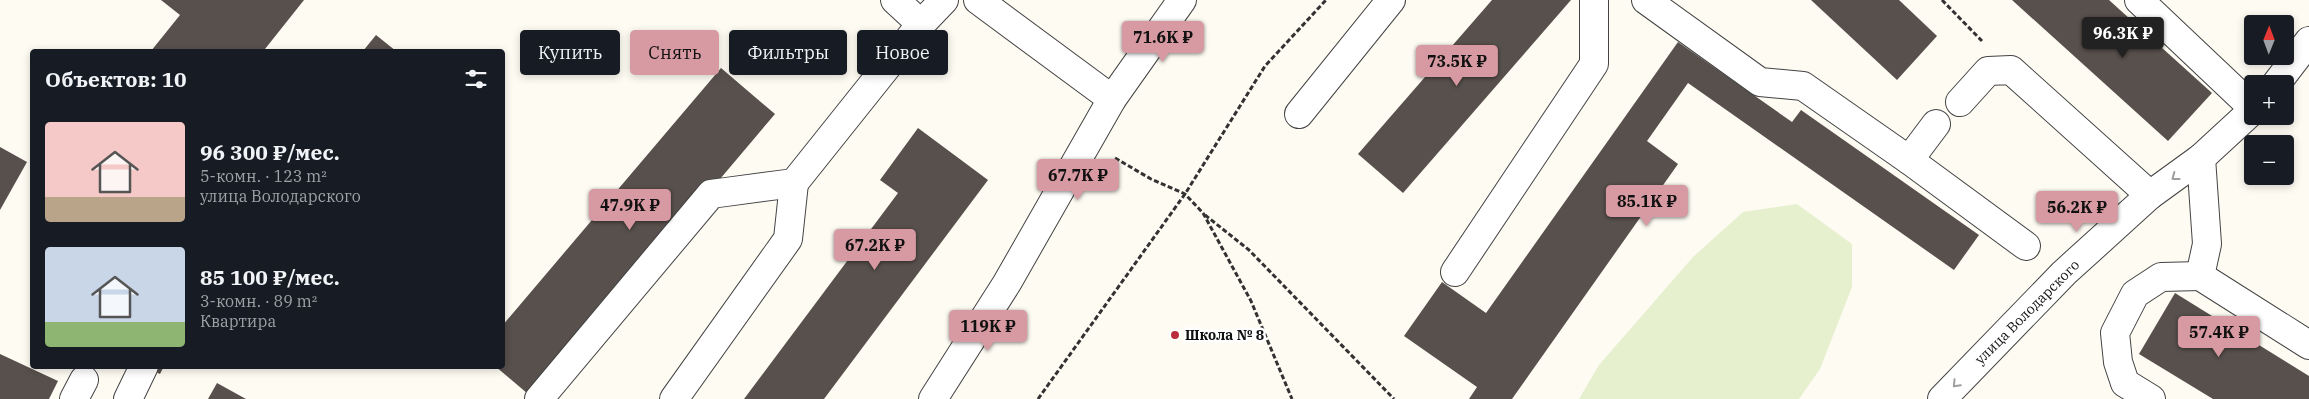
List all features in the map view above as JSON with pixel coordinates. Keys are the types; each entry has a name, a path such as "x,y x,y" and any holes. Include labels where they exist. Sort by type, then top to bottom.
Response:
{"street":[{"path":"895,0 921,24"},
{"path":"674,399 788,239 794,183 921,24 944,0"},
{"path":"978,0 1112,99"},
{"path":"933,399 1007,283 1112,99 1182,0"},
{"path":"1299,114 1391,0"},
{"path":"1455,272 1594,64 1594,0"},
{"path":"1646,0 1760,82 1802,86 1909,160 2026,246"},
{"path":"2139,0 2244,99"},
{"path":"2283,75 2309,41"},
{"path":"1960,102 1988,71 2011,70 2150,195"},
{"name":"улица Володарского","path":"1942,399 2064,274 2150,195 2201,158 2244,118"},
{"path":"1909,160 1936,124"},
{"path":"2200,276 2206,244 2201,158"},
{"path":"539,399 711,194 794,183"},
{"path":"2151,399 2125,383 2118,362 2115,333 2135,294 2161,278 2200,276 2309,345"},
{"path":"128,399 143,369"}],"path":[{"path":"1038,399 1185,194 1265,66 1326,0"},
{"path":"1942,0 2011,70"},
{"path":"1088,142 1151,179 1185,194 1203,213 1249,250 1394,399"},
{"path":"1203,213 1251,301 1292,399"}],"green space":[{"path":"1797,204 1852,244 1852,287 1820,369 1799,399 1579,399 1599,365 1693,257 1743,212"}],"building":[{"path":"161,0 304,0 265,49 153,49 180,15"},
{"path":"1492,0 1571,0 1403,193 1358,154"},
{"path":"1811,0 1899,0 1937,36 1897,80"},
{"path":"2012,0 2109,0 2212,93 2168,141"},
{"path":"376,35 394,49 365,49"},
{"path":"1678,42 1792,122 1801,110 1979,235 1954,270 1688,83 1647,141 1678,164 1512,399 1469,399 1477,387 1404,336 1442,282 1486,313"},
{"path":"721,68 775,114 534,399 499,369 505,369 505,322 715,75 719,75"},
{"path":"918,128 988,180 824,399 744,399 898,193 880,180"},
{"path":"0,147 27,162 0,210"},
{"path":"2175,293 2309,376 2309,399 2213,399 2139,354"},
{"path":"0,354 58,381 49,399 0,399"},
{"path":"149,369 162,369 160,374"},
{"path":"217,383 246,399 208,399"}],"place":[{"name":"Школа № 8","path":"1175,335"}]}
